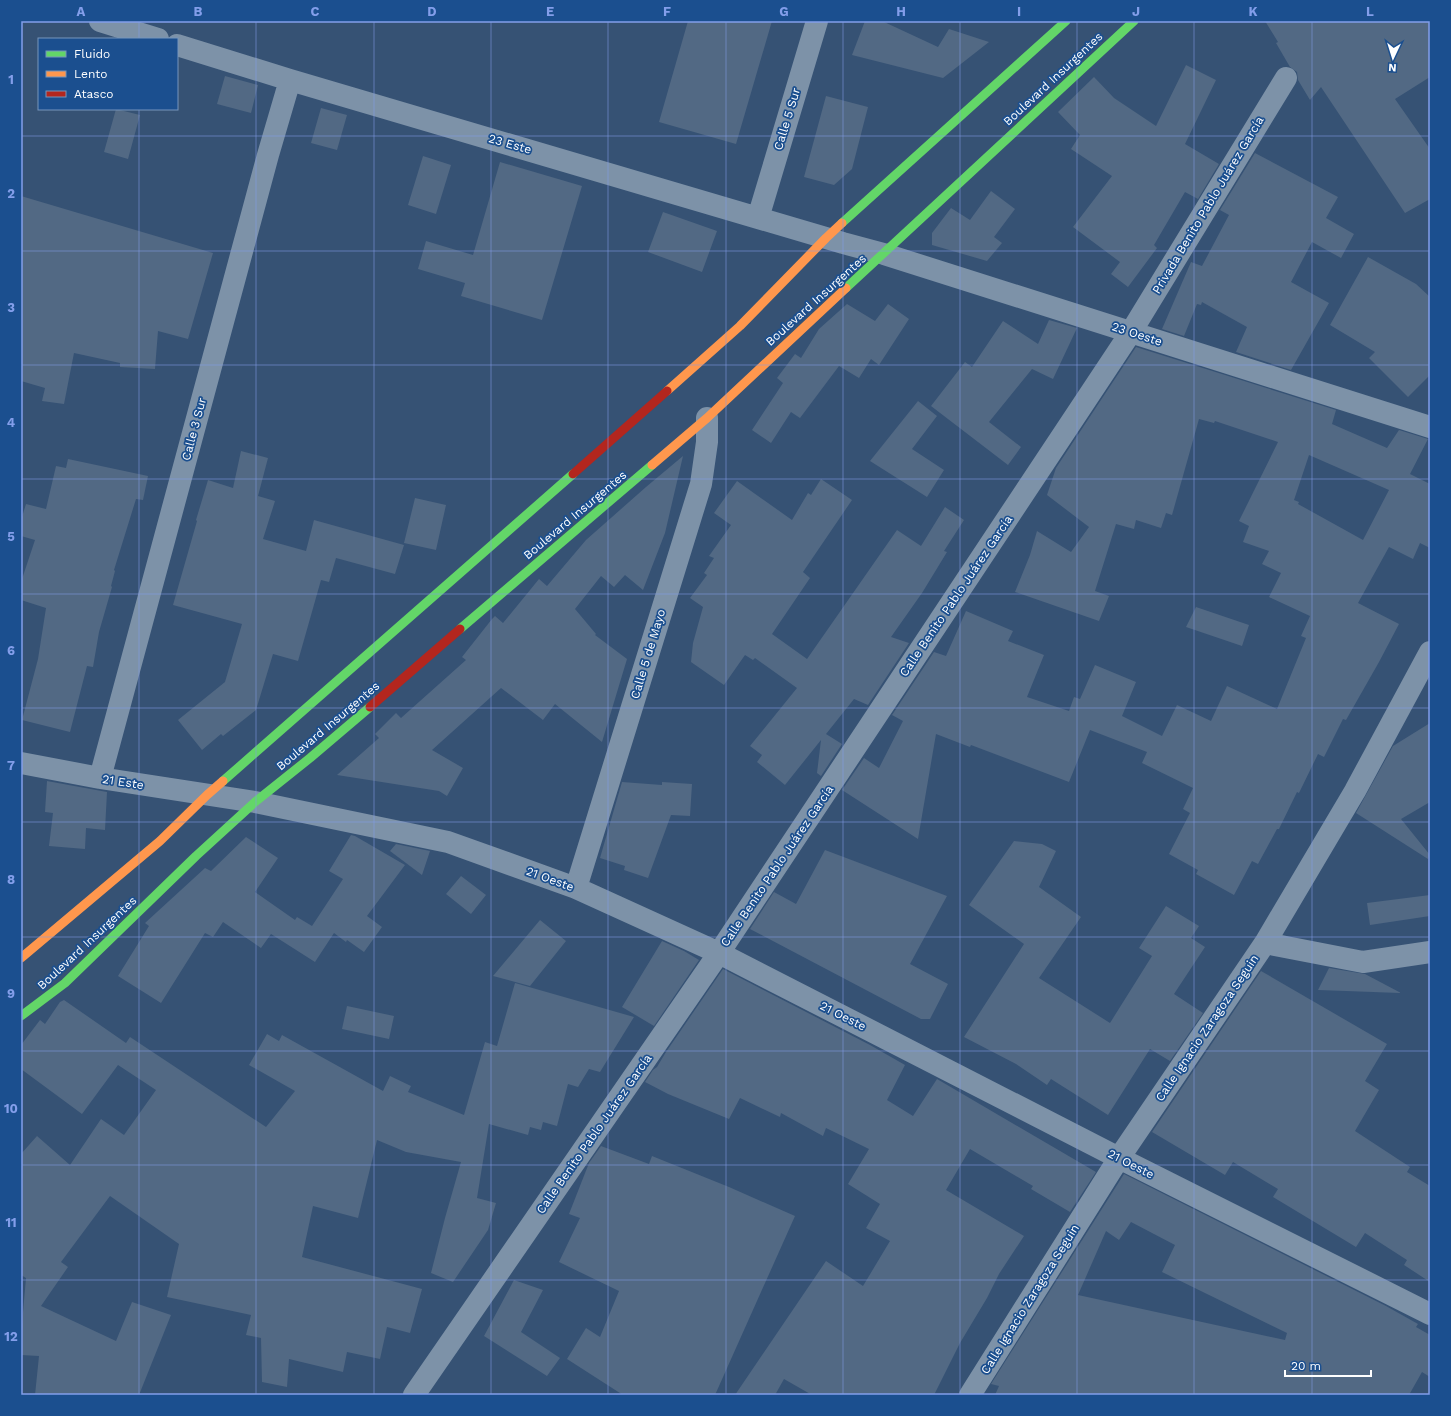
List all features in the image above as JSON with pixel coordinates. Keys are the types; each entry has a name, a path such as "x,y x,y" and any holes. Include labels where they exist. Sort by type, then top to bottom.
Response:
{"main road":[{"path":"21,958 216,796 269,742 740,326 834,241 1066,21"},
{"name":"Boulevard Insurgentes","path":"21,1016 65,983 196,856 255,802 310,758 707,418 816,315 884,254 1134,21"}],"street":[{"path":"100,21 155,38"},
{"name":"Calle 5 Sur","path":"758,218 817,21"},
{"name":"23 Este","path":"178,45 290,80 834,241"},
{"name":"Privada Benito Pablo Juárez García","path":"1131,332 1286,78"},
{"name":"Calle 3 Sur","path":"100,778 266,163 290,80"},
{"name":"23 Oeste","path":"834,241 884,254 1430,427"},
{"name":"Calle Benito Pablo Juárez García","path":"414,1395 719,953 1131,332"},
{"name":"Calle 5 de Mayo","path":"576,888 701,484 707,442 707,418"},
{"name":"Calle Ignacio Zaragoza Seguin","path":"970,1395 1119,1158 1265,943 1355,791 1430,652"},
{"name":"21 Este","path":"21,763 100,778 216,796"},
{"name":"21 Oeste","path":"216,796 255,802 448,842 576,888 719,953 1119,1158 1430,1314"},
{"path":"1265,943 1363,962 1430,952"}],"building":[{"path":"688,21 772,21 736,144 659,122"},
{"path":"865,21 882,21 938,47 949,29 989,42 943,78 852,55"},
{"path":"1265,21 1430,21 1430,77 1395,99 1430,149 1430,199 1405,213 1321,87 1310,100 1298,80 1297,72 1290,67 1276,43 1278,42"},
{"path":"1186,65 1216,80 1185,144 1219,164 1198,199 1185,192 1154,245 1157,248 1128,287 1111,274 1120,262 1073,227 1112,176 1071,149 1080,135 1058,112 1094,77 1114,98 1156,126"},
{"path":"225,76 258,85 251,113 217,104"},
{"path":"826,96 868,107 852,169 834,185 804,177"},
{"path":"321,108 347,115 337,150 311,143"},
{"path":"116,110 140,115 128,159 104,152"},
{"path":"1255,153 1338,197 1326,218 1354,234 1341,258 1312,242 1291,282 1329,303 1291,370 1236,352 1247,327 1202,302 1201,305 1197,304 1184,336 1162,329 1191,262 1202,266 1229,215 1220,210"},
{"path":"423,156 451,165 436,214 408,205"},
{"path":"500,162 582,186 542,320 461,296 465,283 418,269 426,241 473,255"},
{"path":"991,191 1015,209 994,237 1002,243 987,261 932,245 932,233 951,208 970,220"},
{"path":"21,196 213,253 188,339 158,331 155,369 120,367 120,363 74,353 64,404 42,401 45,388 21,381"},
{"path":"663,212 717,231 702,272 648,252"},
{"path":"1368,257 1416,284 1430,297 1430,375 1408,397 1369,358 1375,352 1330,325"},
{"path":"847,304 875,321 888,304 909,319 879,365 871,359 859,378 839,366 800,418 791,412 771,443 752,430 783,383 777,378 795,354 801,358 819,329"},
{"path":"1049,320 1077,328 1053,379 1032,369 989,422 1021,447 1008,465 931,406 965,362 972,367 1003,321 1038,344"},
{"path":"1136,347 1336,410 1332,424 1387,448 1399,430 1428,439 1410,474 1430,484 1430,548 1420,543 1413,559 1389,547 1358,603 1399,624 1346,720 1343,719 1324,757 1318,754 1279,829 1277,829 1258,864 1252,861 1234,895 1196,874 1198,870 1169,854 1190,813 1183,809 1193,788 1142,763 1147,752 1090,730 1069,782 971,745 970,747 936,734 918,839 842,790 864,758 879,768 903,721 892,715 934,652 946,656 966,611 1013,631 1008,641 1044,655 1027,697 1069,711 1074,697 1080,699 1095,665 1136,682 1122,716 1162,736 1177,705 1211,721 1227,686 1277,709 1306,638 1301,636 1310,616 1269,597 1281,573 1262,564 1269,551 1243,542 1249,526 1239,521 1278,442 1215,421 1214,423 1199,419 1172,515 1166,513 1161,528 1136,520 1134,529 1116,524 1095,591 1109,596 1099,621 1015,592 1030,555 1037,531 1071,552 1089,527 1047,495 1056,468","holes":["1309,455 1389,490 1363,540 1298,504 1299,502 1294,500"]},
{"path":"918,401 937,416 912,449 944,470 927,497 870,461"},
{"path":"241,451 268,458 258,496 275,501 263,539 306,551 314,520 404,545 395,574 336,558 329,582 321,580 298,661 273,654 256,710 223,736 221,734 202,750 178,720 225,682 242,624 173,605 208,480 233,488"},
{"path":"683,456 665,533 643,590 625,575 614,587 601,576 575,609 596,634 595,635 627,659 602,742 555,704 543,720 501,688 432,750 463,768 447,796 439,791 337,775 379,738 375,734 396,713 401,718 466,660 462,657 495,616 503,623 539,579 547,586 586,540"},
{"path":"68,459 148,476 143,500 136,499 114,570 112,587 99,632 93,667 87,666 70,732 22,720 38,659 46,608 21,600 21,582 35,540 21,536 21,520 26,504 46,509 56,466 66,468"},
{"path":"821,479 852,500 803,572 810,578 772,634 807,659 897,530 921,546 945,507 964,520 944,551 947,552 922,593 891,637 909,643 868,705 854,699 826,734 842,744 821,776 817,773 821,740 785,785 757,762 762,755 750,746 797,688 755,658 753,660 745,655 724,685 691,662 693,643 703,607 690,598 707,575 704,573 714,558 709,556 731,525 714,513 737,481 792,520 808,493 811,495"},
{"path":"415,498 446,505 436,550 404,543"},
{"path":"1196,607 1249,625 1242,646 1186,627"},
{"path":"1430,723 1430,802 1401,819 1430,855 1428,859 1356,813 1393,746"},
{"path":"47,781 107,792 105,830 86,828 85,849 49,846 53,813 45,812"},
{"path":"622,782 662,785 662,782 692,784 690,816 671,815 648,878 624,870 625,866 600,858"},
{"path":"351,835 405,865 367,916 382,927 364,952 334,933 315,962 271,934 261,948 223,922 213,937 205,933 161,1003 118,976 149,926 145,923 205,868 211,871 246,837 278,858 255,892 295,920 297,917 312,926 343,879 329,871"},
{"path":"1014,841 1042,844 1056,851 1039,887 1081,917 1039,978 1110,1023 1152,956 1139,948 1166,906 1199,926 1191,938 1205,947 1174,994 1203,1013 1170,1061 1150,1049 1108,1115 1051,1079 1047,1085 1016,1064 964,1037 1024,944 969,905"},
{"path":"396,844 430,851 422,875 390,851"},
{"path":"825,850 947,896 910,964 948,984 930,1019 921,1019 750,929 774,892 796,904"},
{"path":"461,876 486,895 471,914 446,894"},
{"path":"1430,895 1430,916 1370,925 1367,903"},
{"path":"540,920 566,941 530,986 493,976"},
{"path":"662,941 699,960 654,1026 622,1007"},
{"path":"1329,968 1365,974 1401,993 1318,990"},
{"path":"723,969 870,1045 905,1065 887,1100 913,1116 937,1079 1096,1172 1070,1212 1031,1189 1033,1186 970,1149 946,1190 1024,1236 999,1274 987,1298 960,1343 934,1395 812,1395 784,1379 775,1395 735,1395 826,1261 863,1286 890,1241 866,1228 880,1204 848,1184 869,1149 826,1128 823,1136 781,1113 780,1117 740,1098 729,1119 668,1094 645,1082 653,1070 657,1067"},
{"path":"1261,971 1387,1044 1365,1081 1379,1090 1355,1131 1410,1167 1407,1172 1430,1186 1430,1282 1404,1265 1407,1260 1365,1233 1356,1247 1273,1197 1278,1189 1233,1162 1225,1175 1152,1132"},
{"path":"515,983 634,1017 600,1072 589,1069 578,1087 568,1084 557,1126 543,1122 541,1130 530,1127 528,1135 489,1124 477,1198 496,1203 488,1230 453,1282 431,1273 461,1162 406,1152 377,1140 358,1218 313,1206 302,1257 422,1289 410,1333 387,1327 380,1359 347,1352 343,1372 289,1359 287,1387 262,1382 261,1338 246,1335 251,1315 167,1297 179,1244 110,1196 61,1262 68,1267 41,1306 116,1341 132,1302 171,1315 139,1395 35,1395 39,1356 21,1355 21,1335 26,1278 21,1275 21,1154 37,1136 70,1165 101,1119 124,1135 156,1090 118,1065 82,1114 21,1069 21,1045 40,1020 45,1024 60,1002 64,1000 126,1043 130,1037 266,1127 295,1091 249,1065 267,1034 279,1041 282,1035 383,1091 390,1076 411,1086 408,1092 464,1115 485,1042 497,1046"},
{"path":"347,1006 394,1016 389,1039 342,1029"},
{"path":"601,1146 649,1164 652,1156 729,1187 795,1216 715,1395 623,1395 567,1359 586,1328 600,1337 619,1291 559,1262 580,1218 569,1214 589,1163"},
{"path":"1124,1174 1386,1306 1418,1324 1416,1327 1430,1335 1430,1377 1422,1372 1409,1395 995,1395 999,1386 991,1384","holes":["1131,1222 1175,1245 1162,1272 1287,1333 1285,1340 1078,1295 1106,1231 1119,1240"]},
{"path":"514,1280 543,1290 521,1332 560,1358 547,1376 484,1336"}],"traffic: fast":[{"path":"842,223 1066,21"},
{"path":"846,288 1134,21"},
{"path":"460,629 652,465"},
{"path":"223,781 573,474"},
{"path":"21,1016 65,983 196,856 255,802 370,707"}],"traffic: slow":[{"path":"667,391 740,326 842,223"},
{"path":"652,465 707,418 846,288"},
{"path":"21,958 160,841 223,781"}],"traffic: jam":[{"path":"573,474 667,391"},
{"path":"370,707 460,629"}]}
